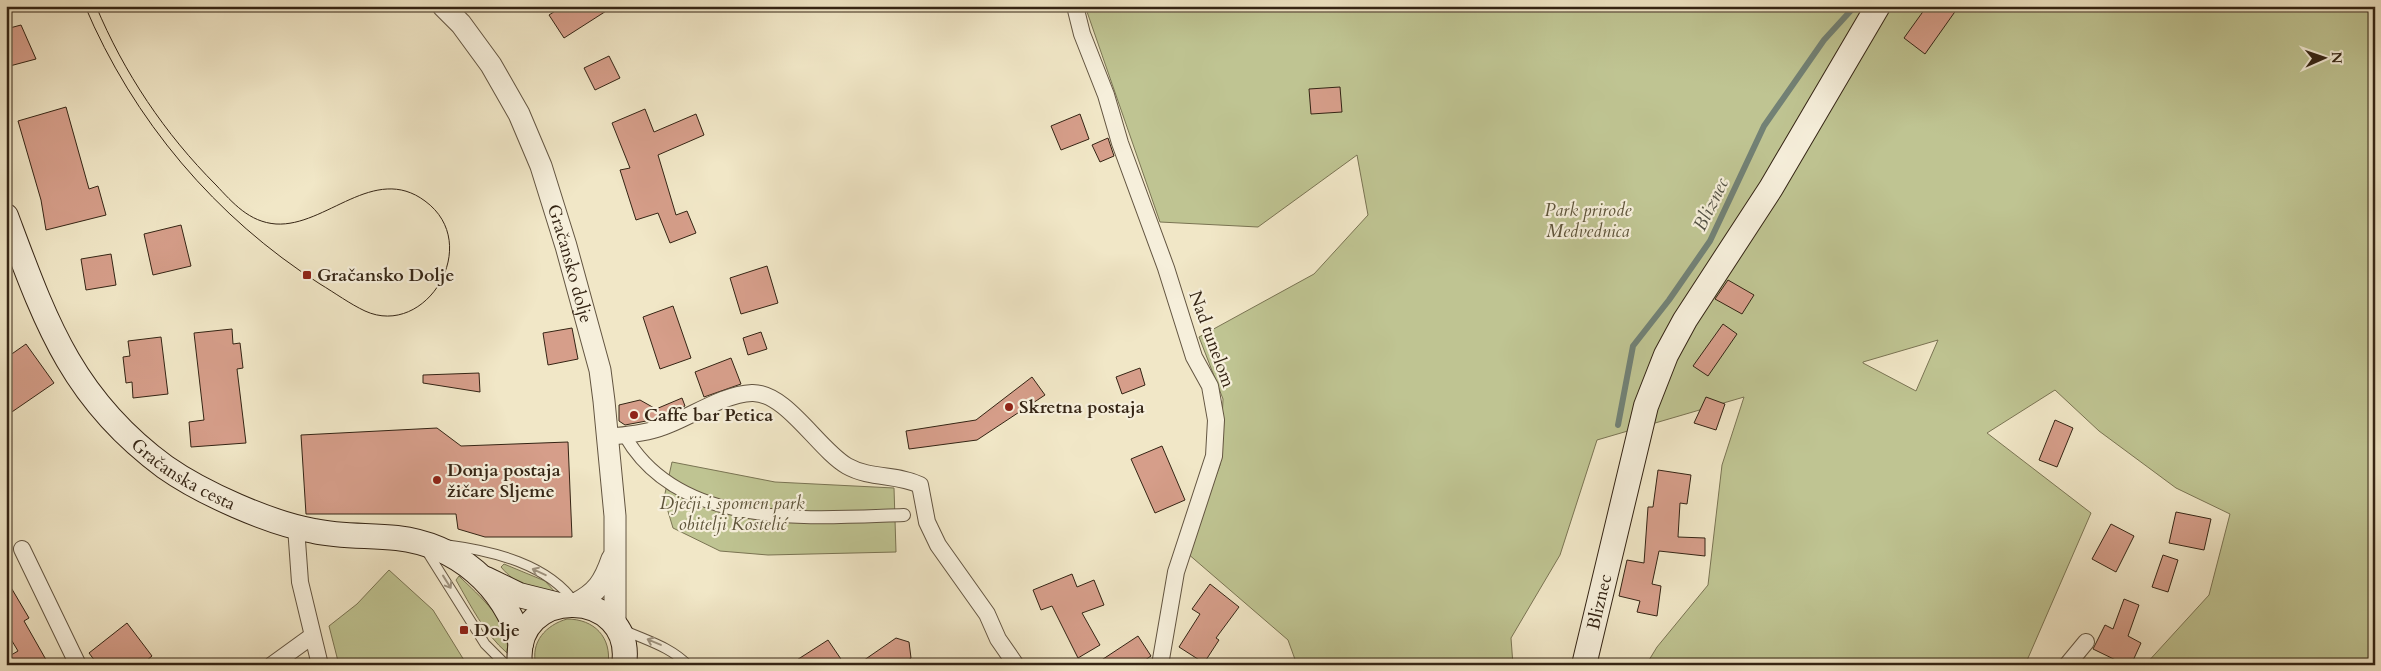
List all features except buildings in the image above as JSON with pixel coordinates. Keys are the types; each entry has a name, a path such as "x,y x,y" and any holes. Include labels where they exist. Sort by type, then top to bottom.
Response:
{"main road":[{"name":"Bliznec","path":"1584,665 1646,406 1666,355 1685,320 1772,188 1878,6"},
{"name":"Gračanska cesta","path":"6,216 29,278 59,346 91,397 118,426 164,466 182,478 246,509 296,527 330,534 396,538 420,542 444,550 460,559 484,578 519,595 592,607 615,625"},
{"name":"Gračanska cesta","path":"484,578 509,613 520,654"},
{"path":"520,654 529,626 540,614 567,604"},
{"path":"615,625 621,638 624,657 644,665"}],"street":[{"name":"Gračansko dolje","path":"443,6 460,24 491,65 518,114 538,156 600,370 616,436 615,625"},
{"name":"Nad tunelom","path":"1075,6 1082,34 1106,95 1120,143 1157,243 1194,357 1210,386 1214,403 1216,440 1214,456 1176,572 1169,602 1160,665"},
{"path":"616,436 642,434 661,428 718,403 751,393 762,394 780,402 826,449 847,466 885,478 911,480 920,486 927,522 938,545 987,614 998,640 1016,665"},
{"path":"616,436 662,478 692,496 725,508 755,513 804,516 904,515"},
{"path":"296,527 300,582 320,665"},
{"path":"22,549 78,665"},
{"name":"Gračansko dolje","path":"567,604 592,595 602,582 615,549"},
{"path":"272,665 312,636"},
{"path":"2067,665 2086,642"}],"lane":[{"path":"420,542 470,548 542,572 559,584 567,604"},
{"path":"420,542 485,644 506,665"},
{"path":"615,625 666,647 678,654 688,665"}],"green space":[{"name":"Park prirode Medvednica","path":"1085,6 2375,6 2375,665 2145,665 2209,595 2230,514 2176,488 2099,431 2055,390 1987,433 2091,513 2025,665 1646,665 1657,647 1708,585 1722,465 1744,397 1597,440 1560,555 1511,638 1513,665 1297,665 1288,640 1187,553 1220,465 1223,399 1199,337 1314,274 1368,215 1357,155 1258,227 1160,222","holes":["1938,340 1916,391 1863,363 1863,362"]},
{"name":"Dječji i spomen park obitelji Kostelić","path":"672,462 775,482 894,488 896,552 768,555 720,551 673,528 664,498"},
{"path":"504,564 545,581 556,593 526,586 501,567"},
{"path":"389,570 433,610 467,665 339,665 329,626 357,604"},
{"path":"459,576 484,601 499,620 507,642 507,653 491,637 478,619 456,580"},
{"path":"567,619 585,622 599,632 607,646 608,665 536,665 535,649 541,636 552,625"}],"waterway":[{"name":"Bliznec","path":"1618,425 1633,346 1669,300 1710,241 1764,126 1824,40 1855,6"}],"tram line":[{"path":"85,6 127,88 153,127 182,163 246,229 282,258 348,302 365,311 388,316 408,312 426,300 440,283 448,262 449,240 442,219 425,201 406,191 387,189 369,192 295,222 276,224 250,216 235,205 197,165 163,124 119,55 96,6"}],"place":[{"name":"Gračansko Dolje","path":"307,275"},
{"name":"Skretna postaja","path":"1009,407"},
{"name":"Caffe bar Petica","path":"634,415"},
{"name":"Donja postaja žičare Sljeme","path":"437,480"},
{"name":"Dolje","path":"464,630"}]}
